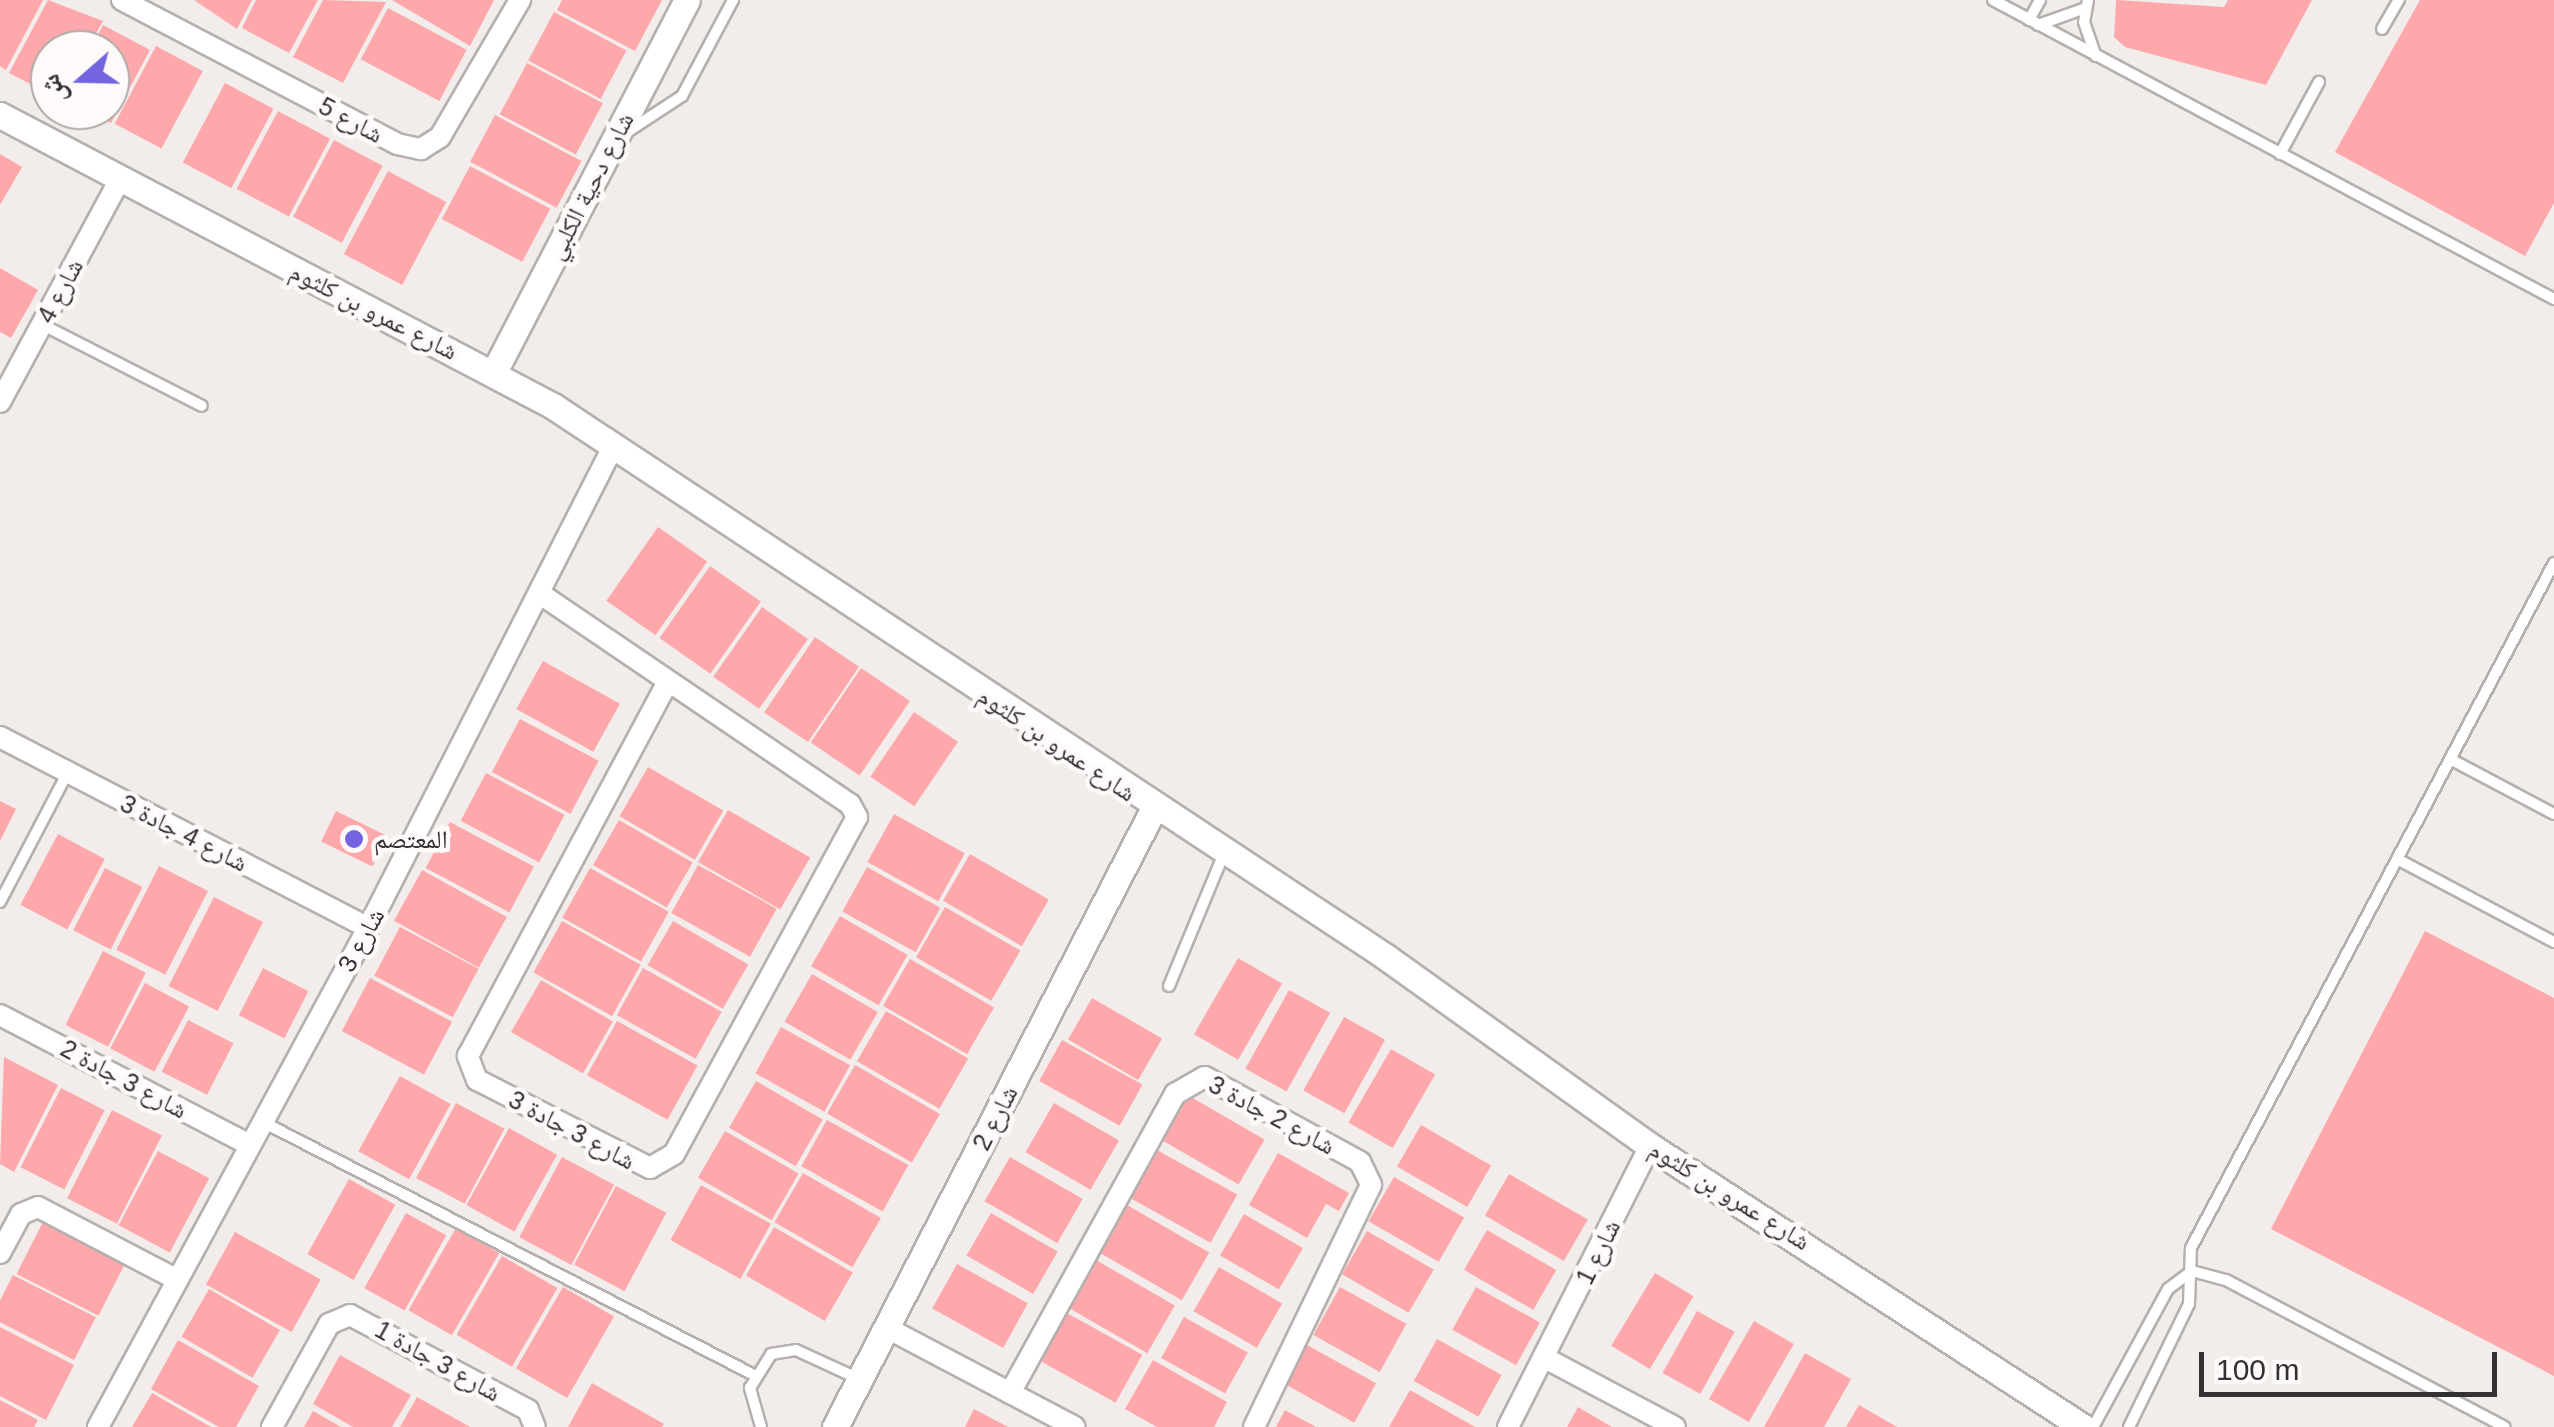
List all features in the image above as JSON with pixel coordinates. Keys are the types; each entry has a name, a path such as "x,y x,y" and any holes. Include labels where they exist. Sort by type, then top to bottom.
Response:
{"street":[{"name":"شارع 5","path":"122,0 397,144 420,149 440,137 520,0"},
{"name":"شارع دحية الكلبي","path":"494,372 687,0"},
{"name":"شارع عمرو بن كلثوم","path":"0,114 494,372 614,446 1224,853 1650,1146 2083,1427"},
{"name":"شارع 4","path":"0,402 120,179"},
{"name":"شارع 3","path":"98,1427 174,1278 368,928 614,446"},
{"name":"شارع 3 جادة 3","path":"538,593 850,804 858,824 674,1154 650,1168 477,1080 468,1056 667,683"},
{"name":"شارع 4 جادة 3","path":"0,737 368,928"},
{"name":"شارع 2","path":"835,1427 1154,808"},
{"name":"شارع 3 جادة 2","path":"0,1014 248,1144"},
{"name":"شارع 2 جادة 3","path":"1010,1393 1174,1094 1206,1077 1360,1162 1372,1186 1254,1427"},
{"name":"شارع 1","path":"1508,1427 1650,1146"},
{"path":"3,1238 21,1214 45,1208 174,1278"},
{"name":"شارع 3 جادة 1","path":"272,1427 329,1324 350,1315 528,1410 535,1427"},
{"path":"887,1328 1075,1427"},
{"path":"1545,1358 1676,1427"}],"lane":[{"path":"614,141 682,96 733,0"},
{"path":"1993,0 2554,299"},
{"path":"2034,23 2040,0"},
{"path":"2382,29 2399,0"},
{"path":"2034,23 2086,5 2096,56"},
{"path":"2280,154 2319,82"},
{"path":"42,324 202,406"},
{"path":"2129,1427 2189,1304 2191,1248 2554,563"},
{"path":"2452,760 2554,814"},
{"path":"0,902 68,772"},
{"path":"1169,986 1224,853"},
{"path":"2399,860 2554,942"},
{"path":"260,1120 752,1374"},
{"path":"2192,1271 2226,1280 2505,1427"},
{"path":"2093,1427 2168,1290 2192,1271"},
{"path":"761,1427 750,1403 752,1374 771,1354 796,1350 860,1379"},
{"path":"2476,1427 2482,1414"}],"building":[{"path":"0,0 43,0 6,70 0,66"},
{"path":"48,0 103,21 98,30 32,30"},
{"path":"194,0 252,0 237,29"},
{"path":"256,0 318,0 289,53 242,28"},
{"path":"323,0 386,2 343,83 293,57"},
{"path":"392,0 494,0 470,46"},
{"path":"562,0 662,0 635,51 557,10"},
{"path":"2116,0 2224,7 2228,0 2312,0 2266,85 2125,47 2114,37"},
{"path":"2420,0 2554,0 2554,203 2525,256 2335,152"},
{"path":"388,8 467,50 439,101 361,59"},
{"path":"554,12 626,50 601,99 528,61"},
{"path":"30,34 30,84 9,73"},
{"path":"130,39 150,50 130,87"},
{"path":"156,46 203,71 161,149 127,130 130,130 130,95"},
{"path":"527,63 603,103 576,155 500,114"},
{"path":"225,83 274,109 231,188 183,162"},
{"path":"278,111 330,139 289,216 237,189"},
{"path":"495,115 582,161 557,208 470,162"},
{"path":"334,140 383,166 342,243 293,217"},
{"path":"0,154 22,167 0,205"},
{"path":"470,166 550,209 522,262 442,219"},
{"path":"388,171 446,202 402,285 344,254"},
{"path":"0,268 38,290 11,338 0,332"},
{"path":"658,527 707,561 656,635 606,601"},
{"path":"710,566 761,602 710,674 660,638"},
{"path":"762,607 808,639 759,709 713,677"},
{"path":"815,637 859,667 808,742 764,712"},
{"path":"543,661 620,704 593,752 516,709"},
{"path":"861,668 910,701 860,776 811,743"},
{"path":"914,712 958,742 914,806 870,777"},
{"path":"520,719 599,761 570,814 492,772"},
{"path":"648,767 723,810 695,860 620,816"},
{"path":"486,773 565,815 539,862 461,821"},
{"path":"0,801 16,809 0,841"},
{"path":"728,810 810,858 780,909 698,862"},
{"name":"المعتصم","path":"336,811 387,836 372,867 321,842"},
{"path":"894,814 965,853 938,901 867,862"},
{"path":"619,820 693,862 667,908 593,865"},
{"path":"450,822 534,867 509,913 426,868"},
{"path":"58,834 105,859 67,930 20,905"},
{"path":"970,854 1049,900 1022,946 943,901"},
{"path":"698,865 777,909 750,957 671,913"},
{"path":"159,866 208,891 165,975 116,950"},
{"path":"867,867 940,908 916,952 842,912"},
{"path":"105,868 142,887 111,949 73,930"},
{"path":"590,868 669,912 641,961 562,918"},
{"path":"422,870 507,917 479,968 394,921"},
{"path":"214,897 263,922 218,1011 169,986"},
{"path":"945,907 1020,950 991,1001 916,957"},
{"path":"840,916 908,955 879,1005 811,966"},
{"path":"562,921 641,965 612,1016 533,973"},
{"path":"673,921 748,964 723,1009 648,965"},
{"path":"400,927 479,969 453,1017 374,976"},
{"path":"2425,931 2554,998 2554,1376 2271,1229"},
{"path":"103,951 146,973 108,1047 65,1025"},
{"path":"1238,958 1282,983 1238,1060 1194,1034"},
{"path":"910,959 994,1008 967,1054 883,1006"},
{"path":"263,968 308,991 284,1038 239,1015"},
{"path":"643,968 722,1012 696,1059 617,1015"},
{"path":"812,974 878,1012 850,1060 785,1022"},
{"path":"370,978 452,1022 424,1075 342,1031"},
{"path":"541,980 613,1022 583,1073 511,1032"},
{"path":"145,983 189,1006 154,1072 110,1048"},
{"path":"1289,990 1330,1013 1286,1092 1245,1069"},
{"path":"1092,998 1162,1038 1138,1080 1068,1040"},
{"path":"886,1011 968,1058 939,1109 857,1061"},
{"path":"1344,1017 1385,1040 1344,1113 1303,1090"},
{"path":"188,1020 233,1043 207,1095 162,1072"},
{"path":"617,1021 697,1066 667,1120 587,1075"},
{"path":"781,1027 850,1065 824,1112 755,1073"},
{"path":"1062,1040 1142,1085 1120,1126 1039,1081"},
{"path":"1391,1049 1435,1074 1393,1148 1348,1123"},
{"path":"4,1057 58,1085 14,1172 0,1164"},
{"path":"855,1065 940,1114 912,1162 827,1113"},
{"path":"400,1076 451,1104 409,1179 358,1151"},
{"path":"756,1081 823,1120 796,1166 729,1128"},
{"path":"61,1088 105,1110 64,1190 21,1167"},
{"path":"1184,1093 1265,1140 1239,1185 1158,1138"},
{"path":"456,1103 505,1129 465,1204 416,1178"},
{"path":"1054,1103 1119,1140 1090,1190 1026,1152"},
{"path":"112,1110 162,1135 117,1224 67,1198"},
{"path":"827,1120 908,1165 883,1211 801,1166"},
{"path":"1421,1125 1491,1166 1467,1207 1397,1167"},
{"path":"509,1128 557,1155 514,1232 466,1205"},
{"path":"725,1131 799,1174 772,1220 698,1178"},
{"path":"1155,1149 1237,1195 1211,1243 1128,1197"},
{"path":"158,1151 209,1178 170,1252 119,1225"},
{"path":"1278,1153 1349,1193 1339,1211 1326,1204 1307,1238 1249,1205"},
{"path":"562,1157 614,1185 571,1265 519,1237"},
{"path":"1010,1157 1083,1199 1057,1243 984,1201"},
{"path":"803,1173 881,1218 852,1267 774,1222"},
{"path":"1509,1174 1588,1220 1564,1261 1485,1216"},
{"path":"1394,1177 1464,1218 1439,1262 1368,1221"},
{"path":"349,1179 395,1205 354,1280 307,1254"},
{"path":"701,1185 771,1224 740,1279 670,1240"},
{"path":"616,1186 666,1213 625,1291 574,1265"},
{"path":"1127,1205 1209,1252 1182,1300 1100,1253"},
{"path":"406,1213 446,1235 405,1311 364,1288"},
{"path":"991,1213 1058,1251 1033,1294 966,1255"},
{"path":"1244,1214 1303,1248 1279,1290 1220,1256"},
{"path":"46,1216 128,1258 98,1316 16,1274"},
{"path":"774,1227 853,1272 825,1321 746,1275"},
{"path":"456,1228 499,1253 452,1335 408,1310"},
{"path":"1487,1230 1556,1270 1533,1310 1464,1270"},
{"path":"1367,1231 1434,1270 1409,1313 1342,1274"},
{"path":"235,1232 321,1280 292,1332 206,1284"},
{"path":"502,1256 557,1288 512,1367 456,1335"},
{"path":"1096,1260 1175,1306 1147,1353 1068,1308"},
{"path":"957,1264 1028,1303 1003,1348 932,1309"},
{"path":"1219,1267 1282,1304 1257,1348 1194,1311"},
{"path":"1655,1273 1694,1296 1650,1369 1611,1346"},
{"path":"13,1275 96,1317 74,1360 0,1322 0,1301"},
{"path":"563,1287 614,1316 567,1398 516,1368"},
{"path":"1340,1287 1406,1324 1380,1372 1313,1335"},
{"path":"1476,1287 1540,1322 1516,1365 1452,1330"},
{"path":"209,1289 280,1330 253,1378 182,1337"},
{"path":"1697,1311 1735,1332 1700,1394 1663,1373"},
{"path":"1067,1313 1142,1355 1116,1403 1040,1361"},
{"path":"1184,1317 1248,1352 1225,1393 1161,1358"},
{"path":"1754,1321 1794,1344 1749,1422 1709,1399"},
{"path":"0,1327 74,1365 46,1420 0,1396"},
{"path":"1437,1339 1502,1375 1478,1417 1414,1381"},
{"path":"178,1340 259,1386 236,1427 219,1427 151,1389"},
{"path":"1307,1345 1376,1383 1354,1423 1285,1384"},
{"path":"1805,1353 1851,1379 1824,1427 1764,1427"},
{"path":"340,1355 411,1395 392,1427 353,1427 313,1404"},
{"path":"1153,1360 1227,1402 1214,1427 1157,1427 1125,1409"},
{"path":"592,1383 664,1424 568,1427"},
{"path":"1410,1390 1475,1427 1389,1427"},
{"path":"152,1393 211,1427 132,1427"},
{"path":"417,1397 470,1427 400,1427"},
{"path":"0,1400 38,1420 34,1427 0,1427"},
{"path":"1859,1405 1897,1427 1846,1427"},
{"path":"1578,1407 1612,1427 1567,1427"},
{"path":"974,1409 1008,1427 965,1427"},
{"path":"1285,1410 1316,1427 1276,1427"},
{"path":"313,1411 341,1427 304,1427"}],"place":[{"name":"المعتصم","path":"354,839"}]}
